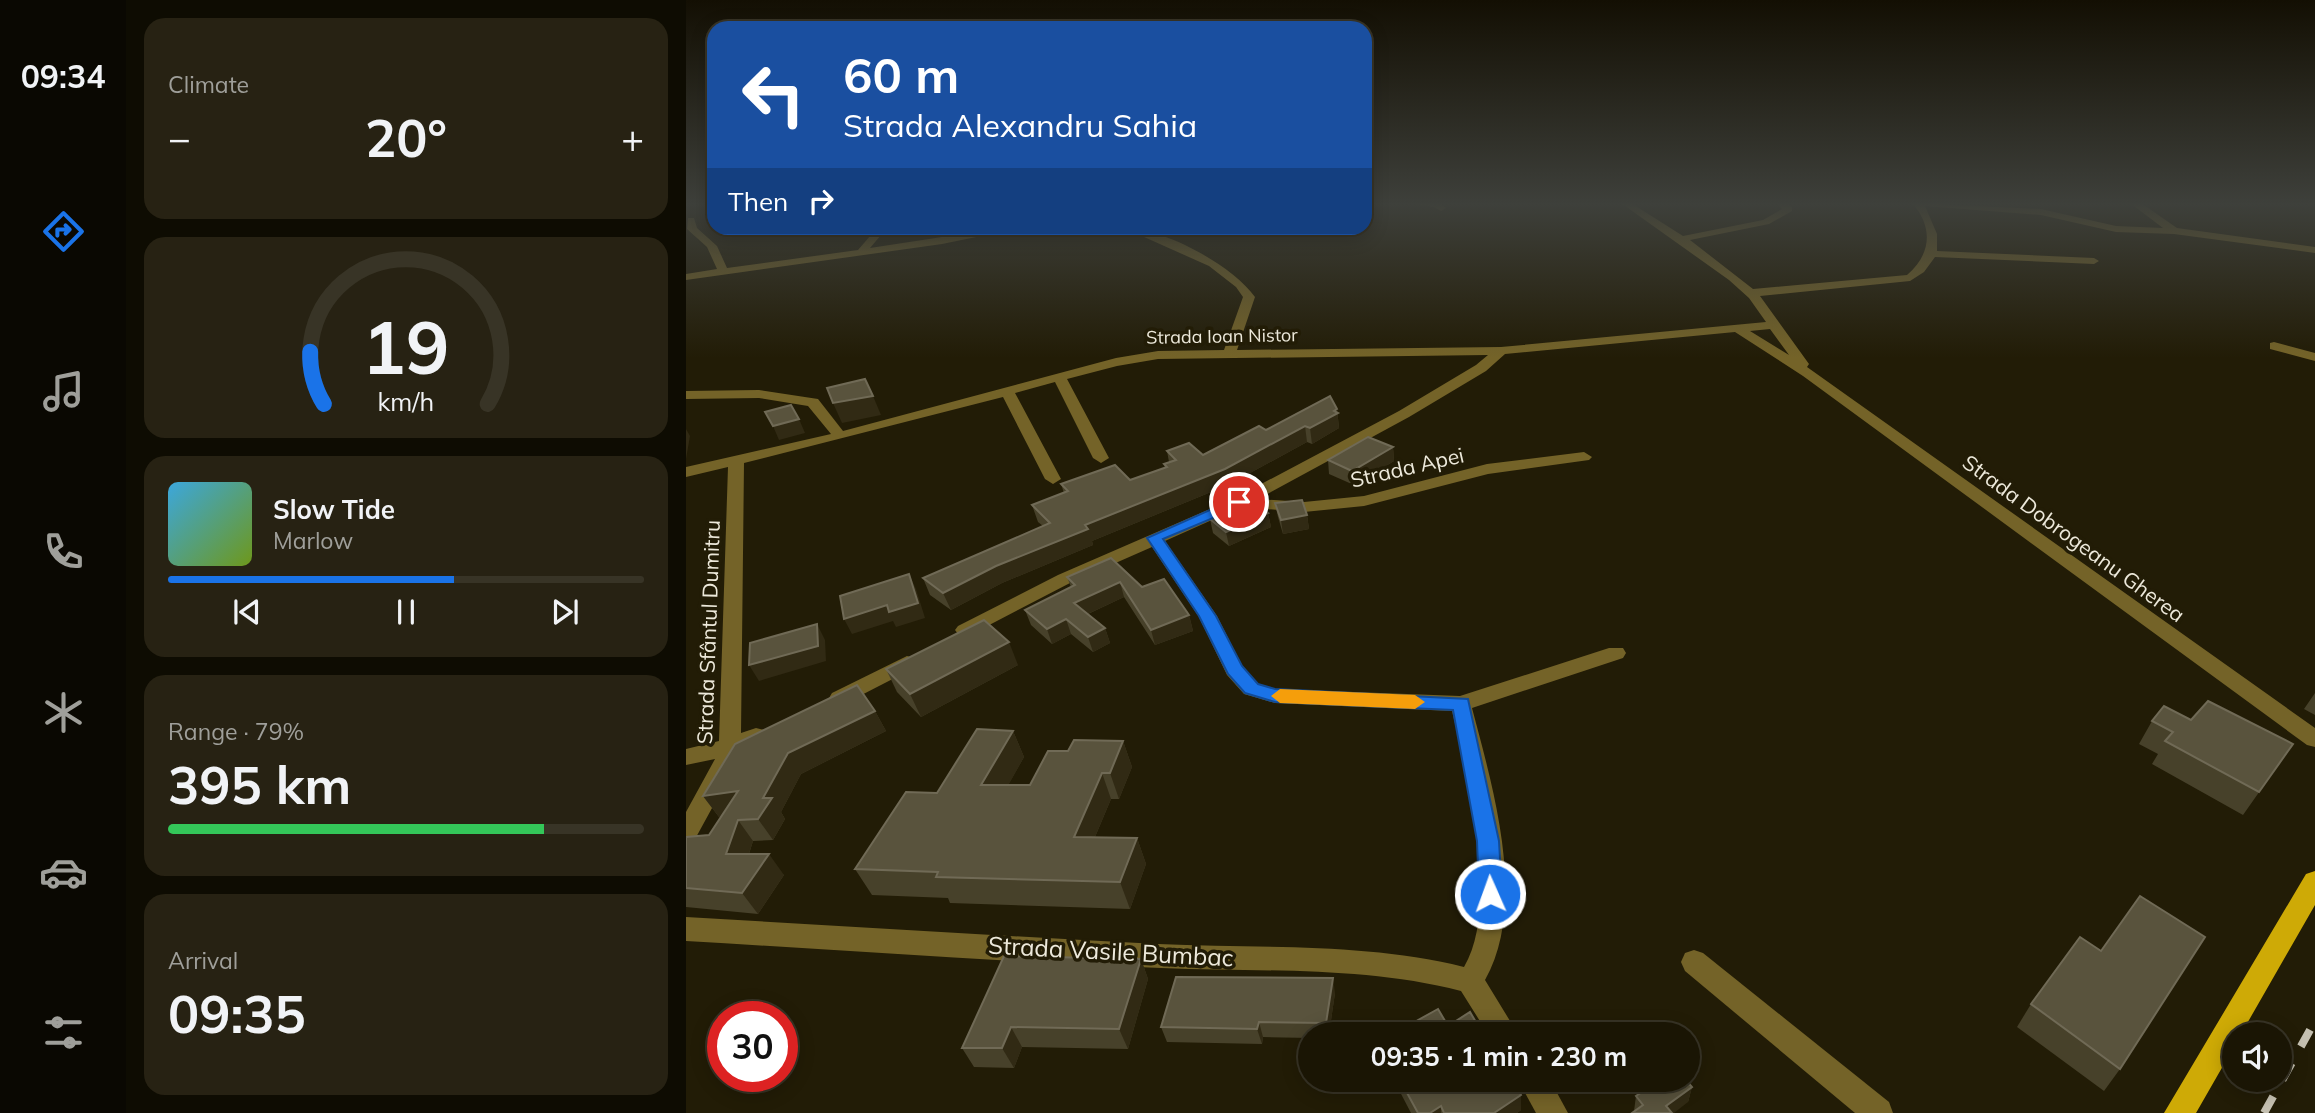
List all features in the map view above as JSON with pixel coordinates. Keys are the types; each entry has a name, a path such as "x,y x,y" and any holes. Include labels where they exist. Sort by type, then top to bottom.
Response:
{"main road":[{"path":"2179,1113 2315,882"}],"street":[{"path":"716,255 723,271"},
{"path":"686,276 835,255"},
{"path":"1192,255 1222,268 1242,283 1249,297 1230,353"},
{"name":"Strada Dobrogeanu Gherea","path":"1703,255 1752,293 1808,373"},
{"path":"1752,293 1899,281 1916,274 1933,255"},
{"path":"1955,255 2094,261"},
{"name":"Strada Ioan Nistor","path":"686,472 840,436 1116,362 1158,355 1501,351 1773,325"},
{"name":"Strada Dobrogeanu Gherea","path":"1738,329 1808,373 2315,739"},
{"path":"2274,346 2315,357"},
{"path":"948,640 1052,585 1239,502 1404,414 1481,368 1501,351"},
{"path":"1059,377 1101,458"},
{"path":"1007,391 1053,479"},
{"path":"686,396 759,394 813,402 840,436"},
{"name":"Strada Apei","path":"1239,502 1304,507 1364,501 1487,469 1584,457"},
{"name":"Strada Sfântul Dumitru","path":"686,834 724,766 730,747 736,462"},
{"path":"1154,538 1208,616 1234,670 1251,689 1275,696 1461,704 1616,653"},
{"path":"823,706 925,653"},
{"path":"1461,704 1488,841 1492,920 1485,954 1470,981 1496,1022"},
{"path":"686,757 730,747 776,727"},
{"name":"Strada Vasile Bumbac","path":"686,929 1161,956 1339,960 1426,970 1470,981"},
{"path":"1694,962 1878,1113"},
{"path":"1540,1092 1553,1113"}],"building":[{"path":"865,379 873,396 833,403 827,388"},
{"path":"1330,396 1337,409 1334,411 1338,413 1310,428 1305,426 1225,469 1085,525 1088,529 996,566 943,593 923,578 1050,523 1032,505 1068,491 1061,484 1115,465 1130,480 1167,467 1164,464 1176,460 1167,451 1189,443 1203,455 1259,426 1266,430"},
{"path":"791,405 799,419 773,426 765,412"},
{"path":"1368,437 1393,447 1352,471 1328,460"},
{"path":"1247,499 1268,513 1226,532 1210,519 1237,507 1238,500"},
{"path":"1302,500 1307,515 1281,520 1275,503"},
{"path":"1111,558 1142,587 1164,579 1189,615 1151,630 1120,582 1074,603 1105,628 1088,637 1066,619 1047,629 1025,610 1075,585 1067,577"},
{"path":"909,574 918,603 889,612 887,605 844,619 840,596"},
{"path":"984,620 1009,642 910,694 886,669"},
{"path":"817,624 818,646 749,665 750,643"},
{"path":"857,685 875,711 788,753 763,798 772,798 758,819 738,820 726,854 769,854 742,893 686,888 686,837 709,835 738,791 703,796 735,744"},
{"path":"2208,701 2293,744 2259,792 2165,741 2173,732 2152,721 2164,706 2191,720"},
{"path":"977,729 1013,731 981,785 1030,785 1048,751 1068,751 1074,740 1123,741 1110,773 1102,773 1074,837 1137,838 1120,882 936,877 938,872 855,869 906,792 937,793"},
{"path":"2140,896 2205,937 2120,1069 2031,1004 2080,937 2101,951"},
{"path":"1004,956 1141,959 1119,1029 1011,1027 1002,1048 962,1048"},
{"path":"1176,977 1333,978 1326,1022 1259,1022 1257,1029 1161,1027"},
{"path":"1438,1009 1446,1022 1415,1022"},
{"path":"1470,1012 1476,1022 1454,1022"},
{"path":"1407,1092 1519,1092 1521,1095 1494,1113 1444,1113 1441,1106 1430,1113 1418,1113"},
{"path":"1642,1092 1685,1092 1666,1106 1672,1113 1632,1113 1643,1105 1636,1096"}],"railway":[{"path":"2264,1113 2315,1021"}],"slow traffic":[{"path":"1280,696 1415,702"}],"route":[{"path":"1239,502 1154,538 1208,616 1234,670 1251,689 1275,696 1461,704 1488,841 1490,894"}]}
